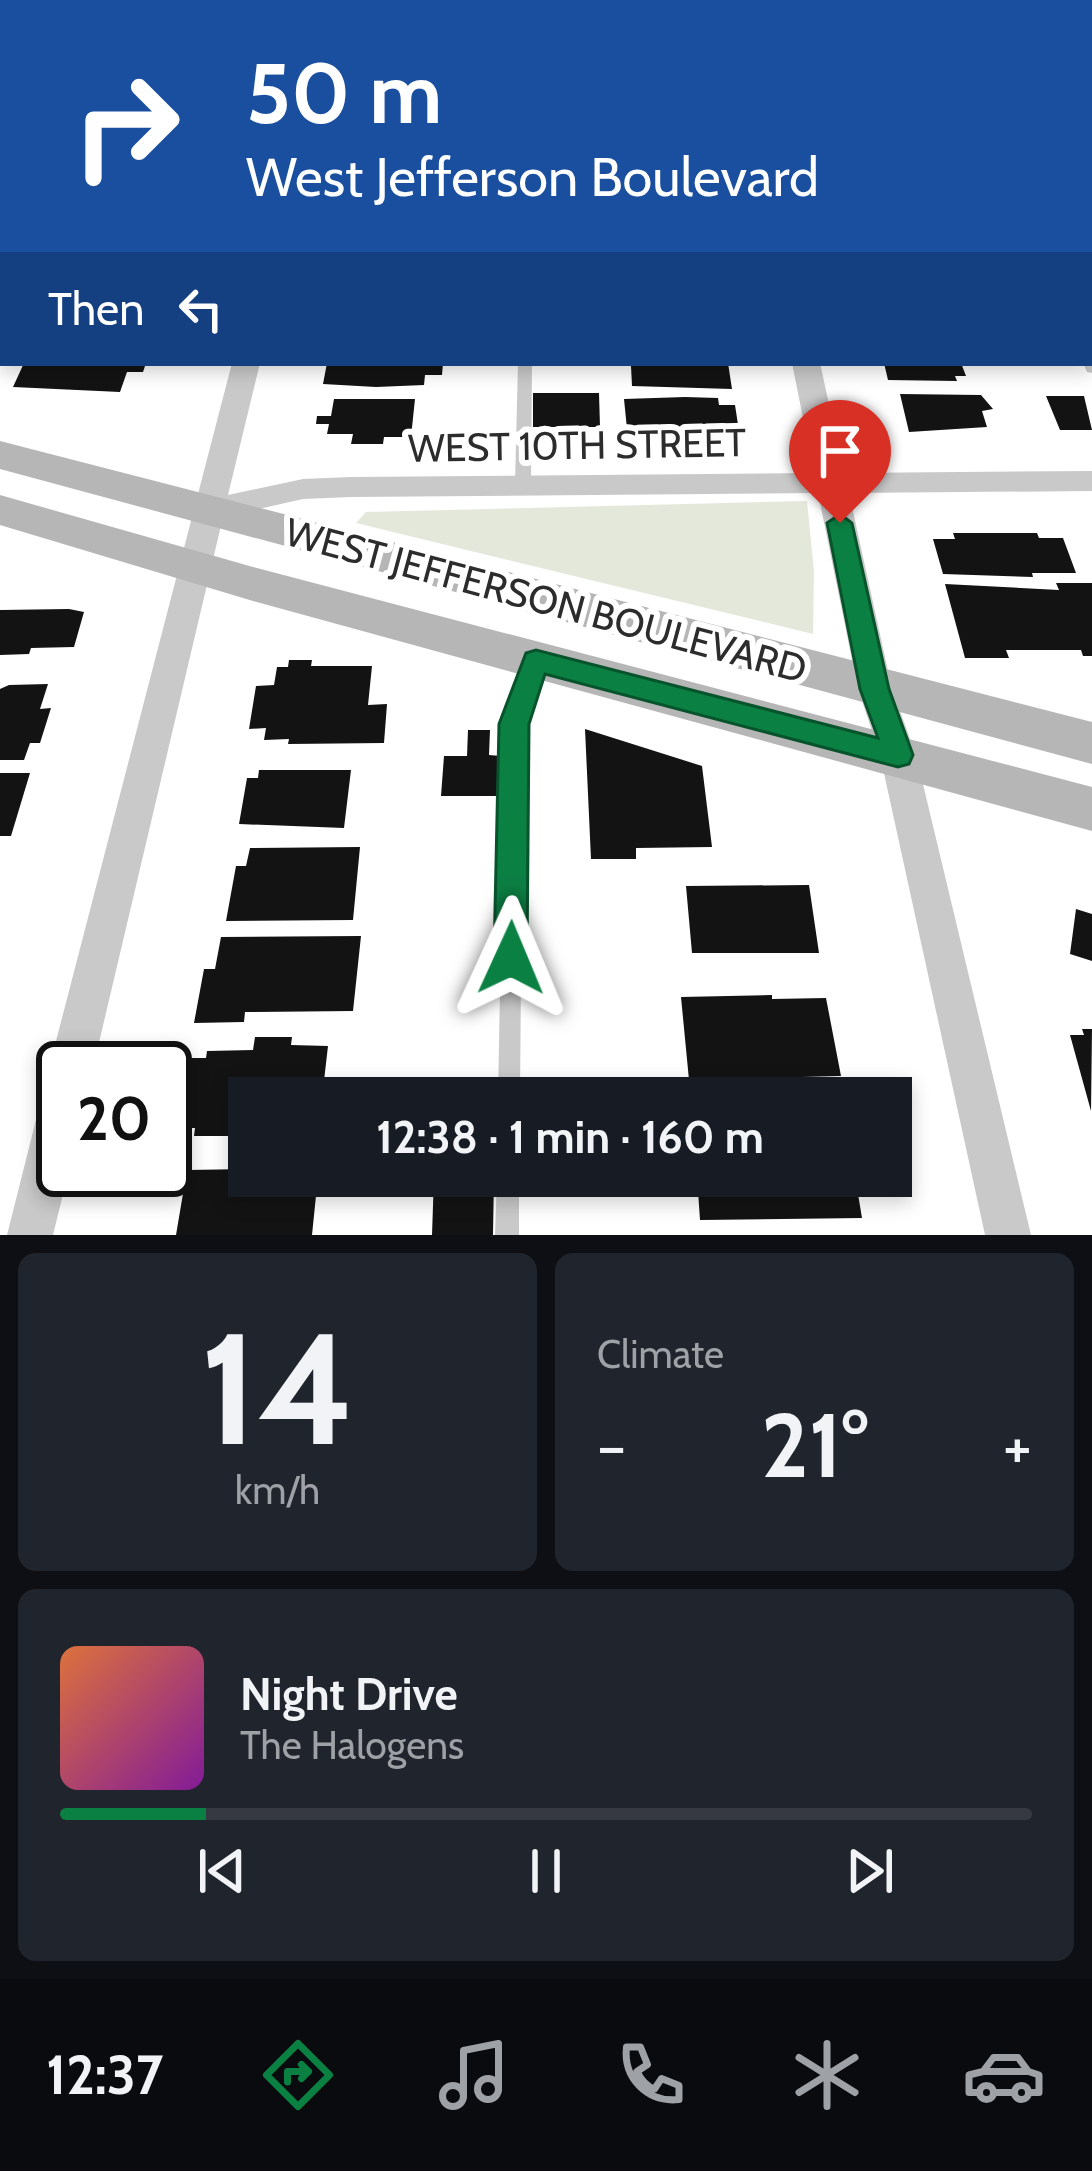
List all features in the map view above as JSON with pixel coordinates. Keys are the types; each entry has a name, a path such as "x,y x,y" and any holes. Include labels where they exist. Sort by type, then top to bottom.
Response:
{"main road":[{"name":"WEST JEFFERSON BOULEVARD","path":"0,455 1092,743"},
{"name":"WEST JEFFERSON BOULEVARD","path":"0,510 536,661 1092,809"}],"street":[{"path":"78,1041 245,366"},
{"path":"807,366 875,689 898,755 1008,1235"},
{"name":"WEST 10TH STREET","path":"209,511 303,489 1092,481"},
{"path":"30,1235 39,1197"}],"lane":[{"path":"523,484 525,366"},
{"path":"509,1077 514,724 536,661"},
{"path":"507,1235 508,1197"}],"shaded area":[{"path":"807,501 814,572 813,634 356,523 366,512"}],"building":[{"path":"23,366 145,366 143,372 127,372 120,392 13,387"},
{"path":"326,366 443,366 442,375 425,375 424,385 323,384"},
{"path":"631,366 728,366 732,389 632,386"},
{"path":"885,366 962,366 966,376 955,376 957,381 888,380"},
{"path":"533,393 599,393 600,427 533,427"},
{"path":"900,394 981,395 993,409 982,411 987,427 909,432"},
{"path":"1046,396 1084,396 1092,430 1060,430"},
{"path":"718,398 719,405 735,405 739,431 627,429 624,399"},
{"path":"334,399 415,399 411,437 384,437 383,444 351,444 353,434 327,434 329,424 316,424 317,416 331,416"},
{"path":"953,533 1037,533 1039,538 1063,538 1076,573 1032,573 1033,577 943,574 933,539 955,539"},
{"path":"1056,583 1092,583 1092,656 1083,656 1081,650 1006,650 1009,658 965,658 945,584 1059,590"},
{"path":"0,610 84,612 74,647 31,648 29,654 0,655"},
{"path":"289,660 312,660 311,666 372,666 368,705 387,704 384,743 288,744 289,739 264,740 266,728 249,729 256,686 274,685 277,667 288,667"},
{"path":"48,684 40,709 51,708 40,743 30,743 24,760 0,760 0,689"},
{"path":"585,729 702,766 712,847 636,848 636,859 591,859"},
{"path":"468,730 490,730 489,755 501,756 500,796 441,796 444,756 467,756"},
{"path":"259,770 351,770 344,828 239,824 247,778 258,778"},
{"path":"0,773 30,773 11,836 0,836"},
{"path":"360,847 353,920 226,921 236,866 246,866 250,848"},
{"path":"809,885 819,953 692,953 686,886"},
{"path":"1076,909 1092,914 1092,961 1070,954"},
{"path":"361,936 353,1011 245,1012 244,1022 194,1023 204,969 215,969 221,937"},
{"path":"681,997 826,998 841,1076 689,1077"},
{"path":"1082,1029 1092,1029 1091,1111 1070,1035 1084,1035"},
{"path":"255,1037 292,1037 291,1045 328,1046 324,1077 228,1077 228,1136 194,1136 192,1058 206,1058 207,1051 253,1050"},
{"path":"228,1169 228,1197 316,1197 312,1235 176,1235 182,1197 192,1197 192,1170"},
{"path":"433,1197 494,1197 493,1235 432,1235"},
{"path":"698,1197 858,1197 862,1218 700,1220"}],"route":[{"path":"511,958 514,724 536,661 898,755 875,689 840,523"}]}
